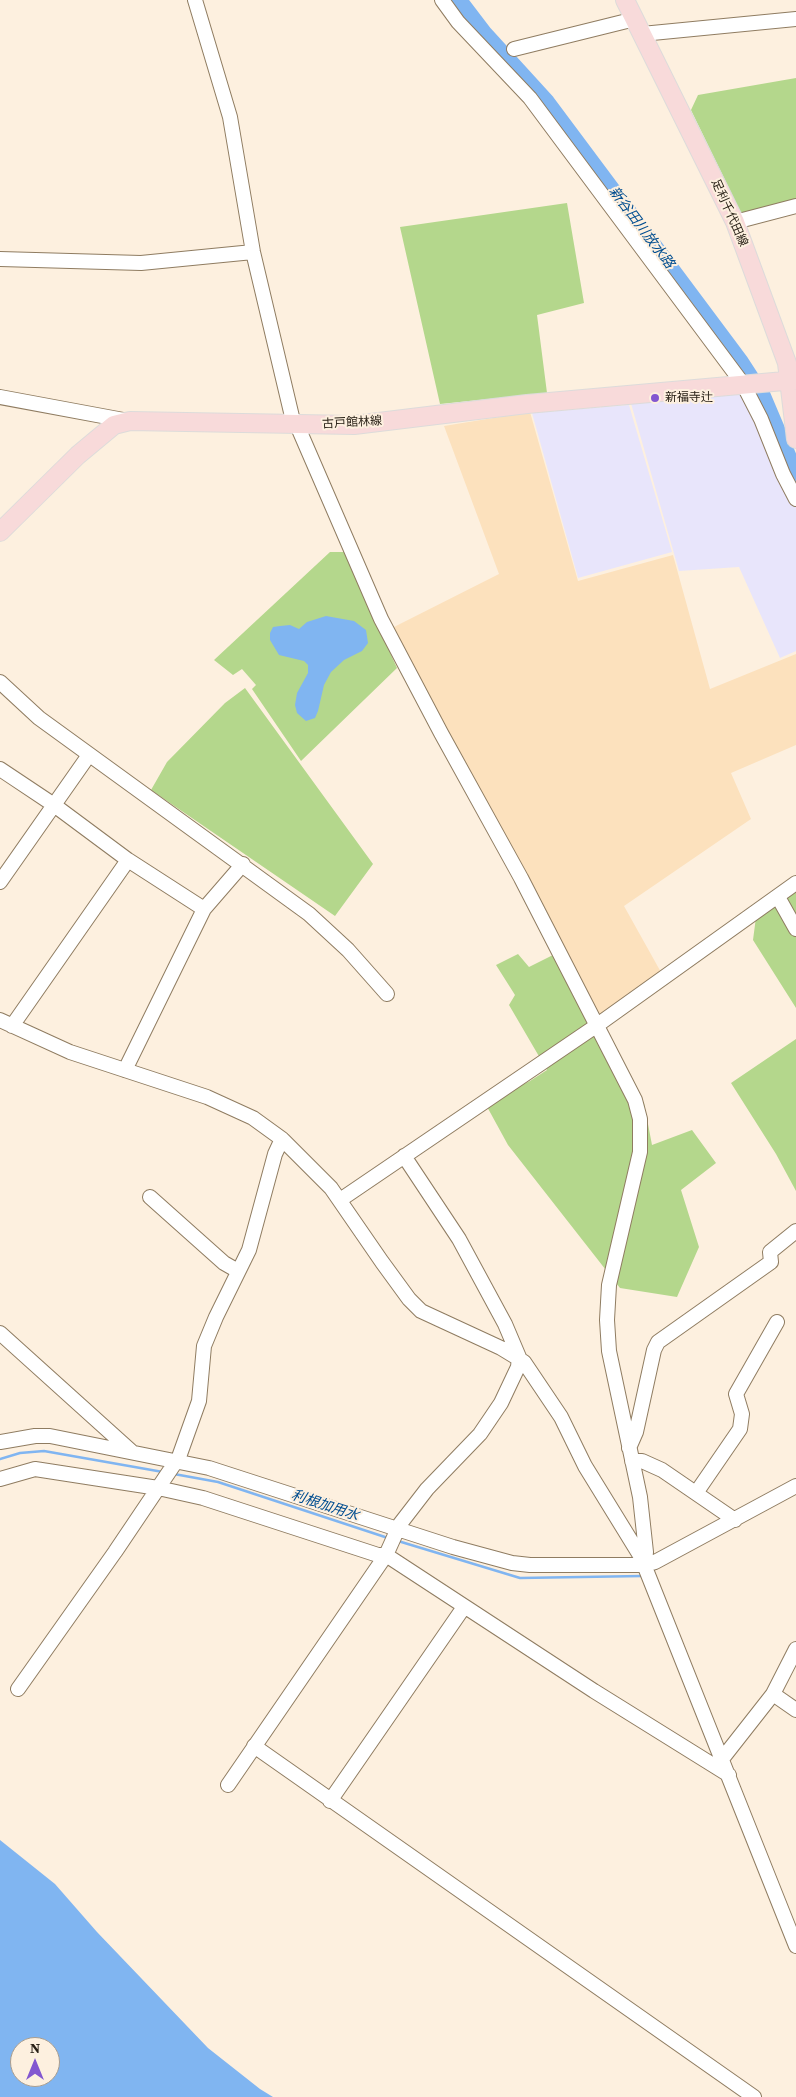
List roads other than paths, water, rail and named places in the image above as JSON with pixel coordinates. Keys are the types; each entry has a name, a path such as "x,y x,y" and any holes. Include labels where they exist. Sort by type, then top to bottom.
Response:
{"main road":[{"name":"足利千代田線","path":"625,0 735,222 793,380 796,439"},
{"name":"古戸館林線","path":"0,532 78,455 114,425 130,421 295,425 380,422 527,404 793,380"}],"street":[{"path":"195,0 230,117 253,252 295,425 381,619 521,878 635,1100 640,1119 640,1152 621,1243 609,1285 606,1320 609,1351 644,1528 645,1565"},
{"path":"442,0 458,22 530,98 750,383 761,419 783,474 796,499"},
{"path":"514,49 639,27 796,19"},
{"path":"735,222 796,206"},
{"path":"0,259 142,263 253,252"},
{"path":"0,397 130,421"},
{"path":"0,682 39,718 243,864 309,914 348,950 387,994"},
{"path":"0,882 89,755"},
{"path":"0,769 54,805 128,860 204,909"},
{"path":"128,860 6,1023 70,1052 226,1104 252,1118 282,1139 314,1170 340,1200 382,1262 421,1311 519,1357"},
{"path":"125,1070 204,909 243,864"},
{"path":"340,1200 596,1026 796,883"},
{"path":"778,897 796,929"},
{"path":"18,1689 176,1462 199,1401 204,1346 249,1250 275,1154 282,1139"},
{"path":"404,1156 460,1239 505,1324 519,1357 561,1417 585,1466 645,1565 796,1946"},
{"path":"150,1197 224,1263 238,1271"},
{"path":"630,1454 654,1350 658,1342 771,1262 770,1252 796,1232"},
{"path":"696,1493 740,1429 742,1414 736,1394 777,1322"},
{"path":"0,1333 133,1452"},
{"path":"228,1785 427,1489 480,1434 501,1403 518,1367 519,1357"},
{"path":"0,1442 35,1436 50,1436 224,1472 392,1541 453,1548 512,1563 530,1565 645,1565 662,1560 796,1486"},
{"path":"630,1454 662,1470 735,1520"},
{"path":"0,1479 35,1469 158,1488 203,1498 378,1555 392,1541"},
{"path":"392,1541 464,1607 729,1776"},
{"path":"330,1801 464,1607"},
{"path":"722,1758 773,1694 796,1649"},
{"path":"773,1694 796,1710"},
{"path":"254,1746 754,2097"}],"water":[{"path":"326,616 354,621 366,630 368,643 362,651 344,660 331,672 324,685 315,718 306,721 297,713 295,705 297,693 308,673 308,665 304,661 279,655 270,640 270,633 273,627 290,625 299,629 307,622"},
{"path":"0,1840 55,1884 97,1932 208,2048 273,2097 0,2097"}],"waterway":[{"name":"新谷田川放水路","path":"459,0 485,34 547,102 741,362 763,396 796,474"},
{"name":"利根加用水","path":"0,1459 20,1453 44,1451 163,1472"},
{"name":"利根加用水","path":"174,1474 218,1482 388,1538"},
{"name":"利根加用水","path":"398,1541 520,1578 642,1576"}],"place":[{"name":"新福寺辻","path":"655,398"}]}
